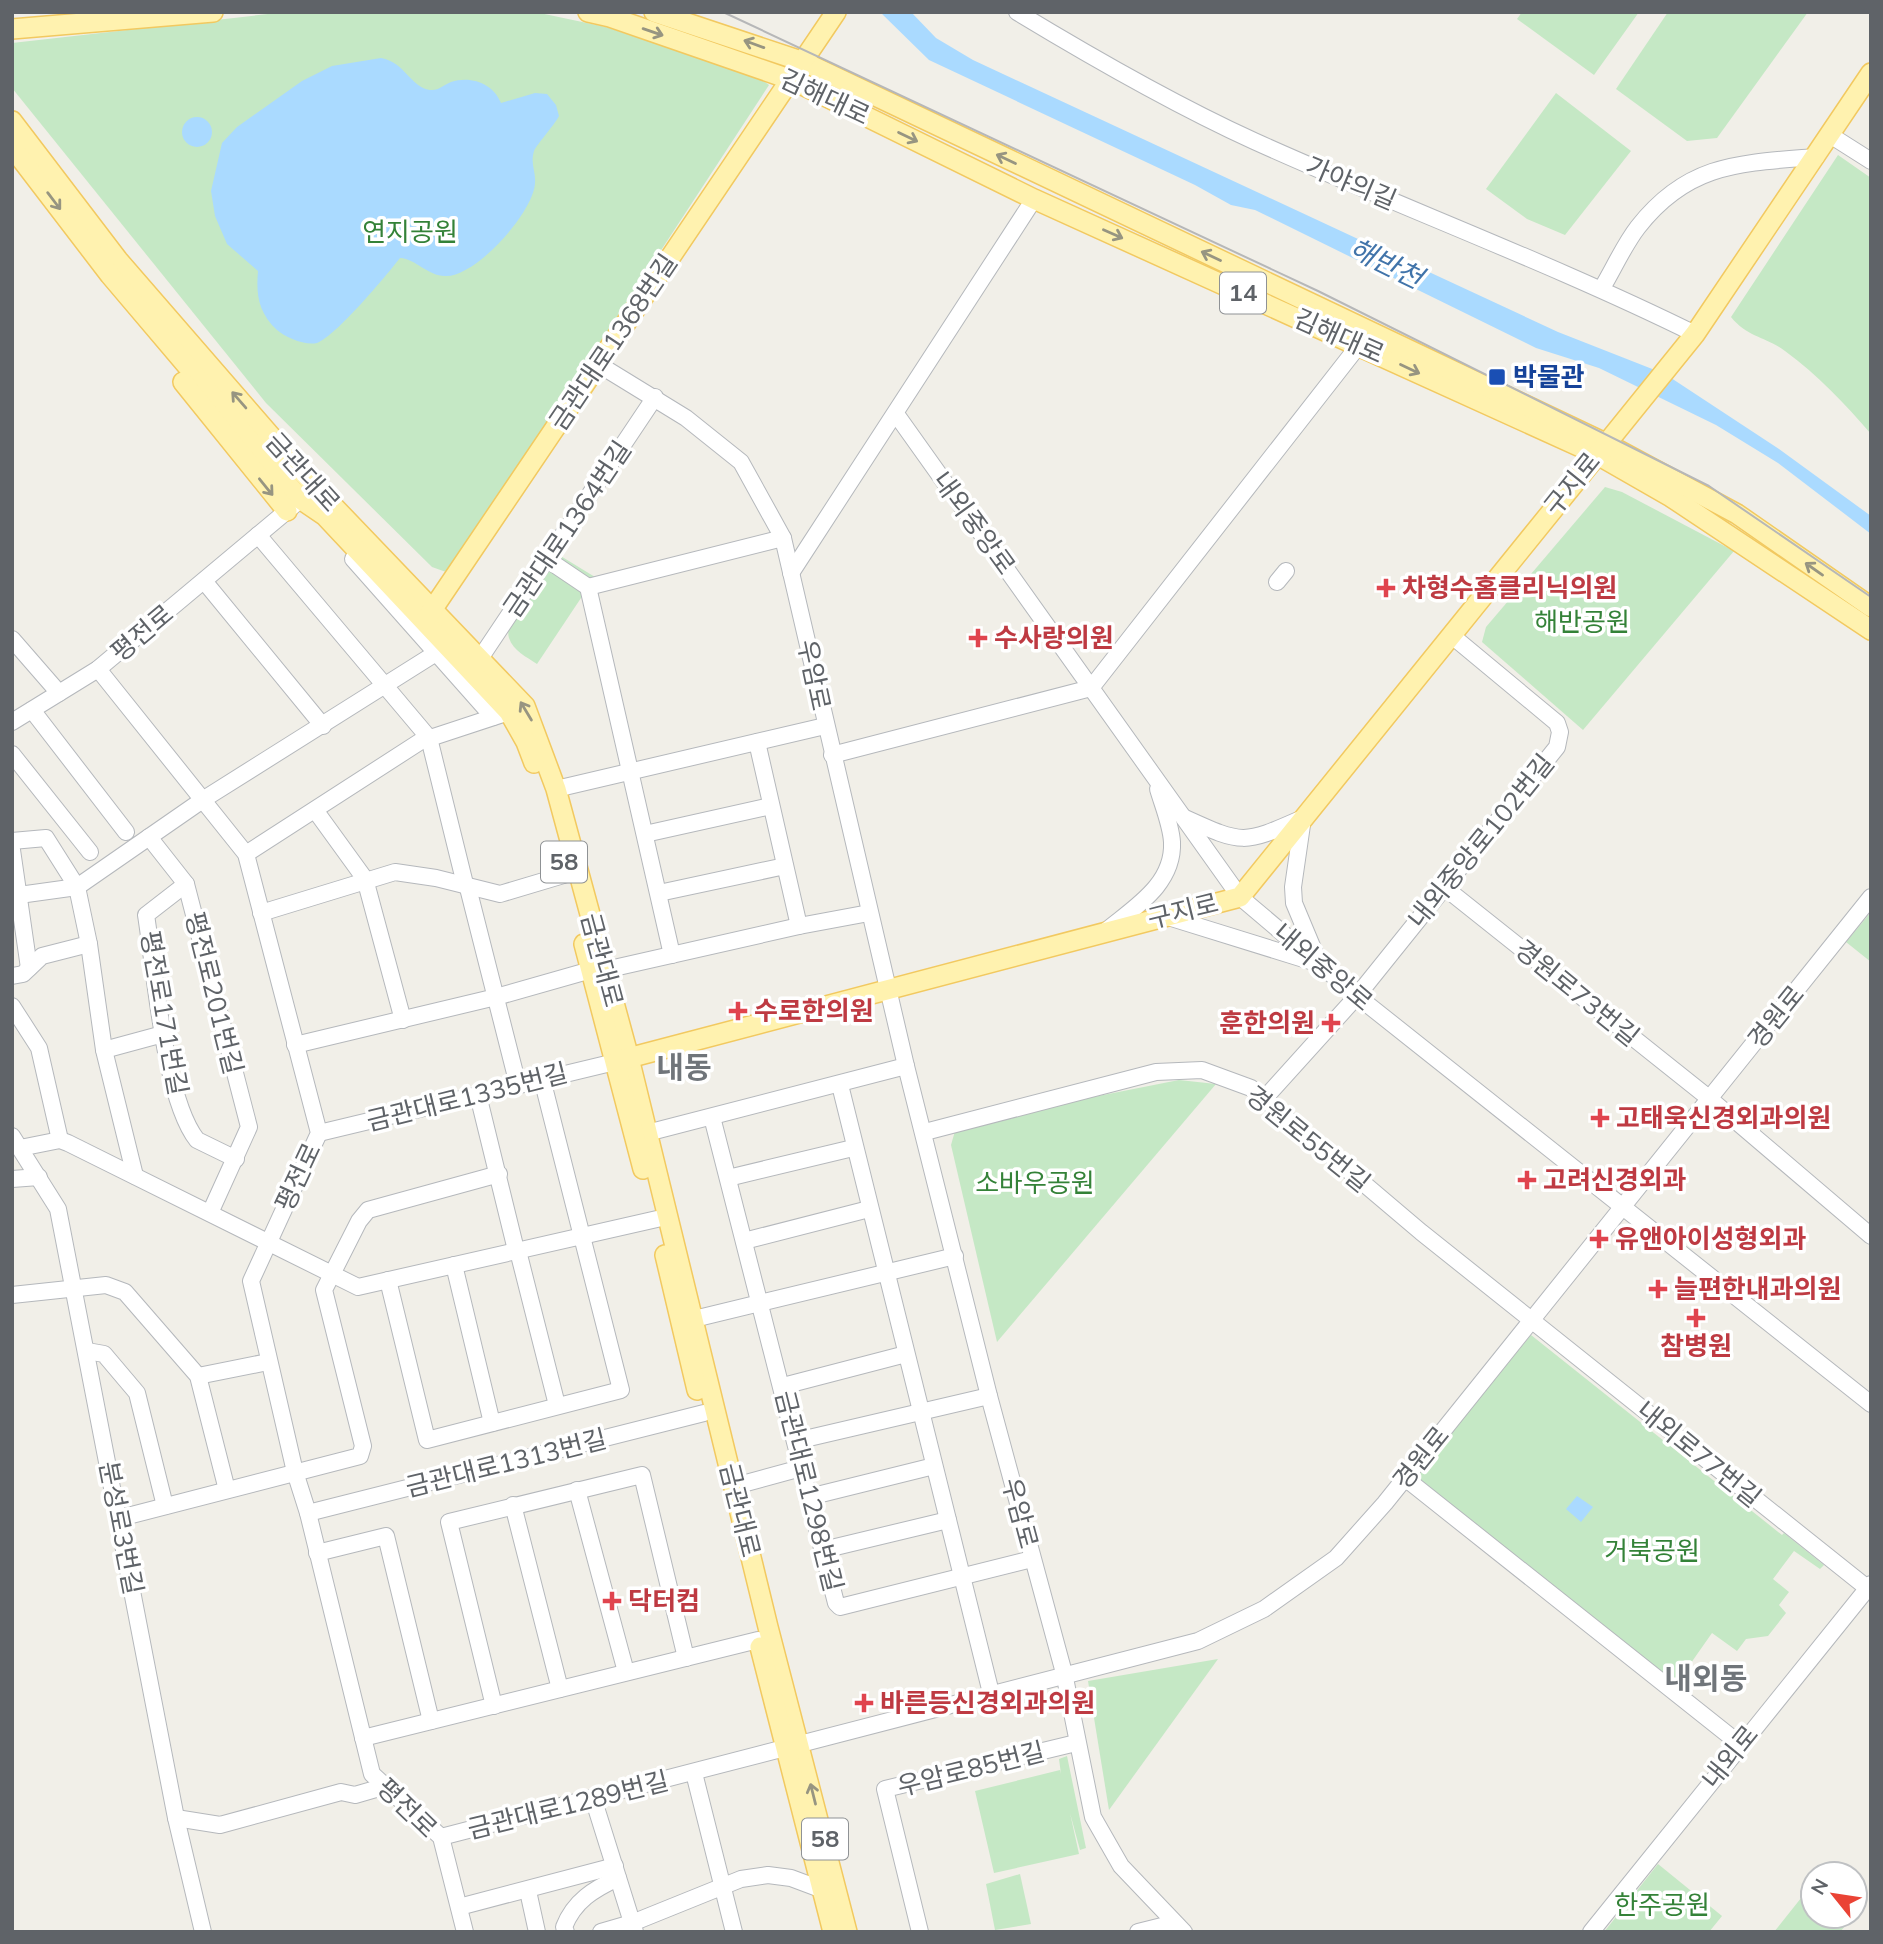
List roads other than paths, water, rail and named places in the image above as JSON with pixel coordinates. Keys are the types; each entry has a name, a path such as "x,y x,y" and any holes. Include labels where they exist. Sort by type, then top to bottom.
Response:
{"main road":[{"path":"12,29 213,12"},
{"name":"김해대로","path":"587,12 610,17 792,80 1034,199 1359,345 1600,449 1871,630"},
{"name":"김해대로","path":"654,12 804,62 1737,514 1871,607"},
{"name":"금관대로1368번길","path":"428,616 831,20"},
{"path":"1695,334 1871,73"},
{"name":"금관대로","path":"12,121 301,499"},
{"name":"금관대로","path":"12,147 173,351 301,499 325,516 525,706 556,789 758,1640 847,1932"},
{"name":"구지로","path":"622,1060 1240,897 1695,334"},
{"name":"금관대로","path":"428,616 501,715 526,742 598,970"},
{"name":"금관대로","path":"622,1060 647,1133 735,1486 833,1932"}],"street":[{"name":"가야의길","path":"1017,12 1072,45 1251,139 1602,288 1695,334"},
{"path":"1830,135 1871,161"},
{"path":"1602,288 1636,229 1668,193 1689,180 1718,169 1816,157"},
{"path":"791,573 1034,199"},
{"path":"832,755 1091,688 1359,345"},
{"name":"우암로","path":"598,363 655,397 741,462 783,538 887,990 925,1132 989,1396 1064,1674 1093,1817 1121,1866 1179,1927"},
{"name":"금관대로1364번길","path":"479,660 655,397"},
{"name":"내외중앙로","path":"896,414 1240,897 1357,996 1871,1404"},
{"path":"246,854 429,738 501,715 436,653 301,499"},
{"name":"평전로","path":"301,499 98,669 246,854 319,1133 251,1281 268,1362 372,1774 441,1837 465,1932"},
{"path":"258,535 429,738 518,1085"},
{"path":"587,587 783,538"},
{"path":"548,560 587,587 672,955"},
{"path":"204,581 323,726"},
{"name":"내외중앙로102번길","path":"1264,1099 1357,996 1557,747 1560,732 1550,716 1451,635"},
{"path":"12,639 59,693"},
{"path":"15,896 77,887 204,799 436,653"},
{"path":"98,669 21,712 126,832"},
{"path":"556,789 825,726"},
{"path":"757,742 799,926"},
{"path":"12,754 90,852"},
{"path":"1107,930 1156,890 1168,866 1172,839 1155,777"},
{"path":"646,834 771,806"},
{"path":"315,810 365,878 403,1020"},
{"path":"1184,817 1220,834 1256,839 1303,818"},
{"path":"1303,818 1293,887 1294,903 1319,963"},
{"name":"평전로201번길","path":"149,837 186,884 249,1127 236,1159"},
{"path":"12,841 46,838 77,887 89,944 104,1050 135,1176"},
{"path":"12,850 15,896 29,968"},
{"path":"659,893 785,866"},
{"path":"261,913 365,878 395,872 500,894 567,874"},
{"name":"평전로171번길","path":"186,884 146,915 163,1034 185,1121 193,1135 197,1140 236,1159"},
{"name":"경원로73번길","path":"1444,887 1710,1099 1871,1236"},
{"name":"경원로","path":"793,1748 991,1693 1198,1641 1264,1609 1336,1558 1405,1478 1871,897"},
{"path":"295,1045 598,970 869,913"},
{"path":"1165,916 1319,963"},
{"path":"12,976 29,968 42,956 89,944"},
{"path":"12,1006 39,1048 60,1140"},
{"path":"104,1050 163,1034"},
{"name":"금관대로1335번길","path":"319,1133 622,1060"},
{"path":"647,1133 906,1066"},
{"name":"경원로55번길","path":"925,1132 1156,1072 1202,1070 1251,1088 1421,1232 1531,1320"},
{"path":"542,1079 582,1238"},
{"path":"840,1085 853,1148 991,1693"},
{"path":"478,1095 557,1405"},
{"name":"금관대로1298번길","path":"712,1117 783,1386 836,1603 840,1607 1032,1559"},
{"path":"16,1142 60,1140 358,1287 657,1219"},
{"name":"분성로3번길","path":"16,1142 58,1209 176,1818 203,1932"},
{"path":"728,1178 853,1148"},
{"path":"210,1213 236,1159"},
{"path":"120,1518 356,1458 364,1452 324,1290 368,1210 499,1174"},
{"path":"12,1179 39,1177"},
{"path":"744,1241 869,1209"},
{"name":"금관대로1313번길","path":"388,1280 427,1440 621,1390 582,1238"},
{"path":"694,1320 885,1271 955,1256"},
{"path":"454,1265 492,1423"},
{"path":"12,1295 106,1285 125,1292 198,1376 227,1490"},
{"name":"내외로77번길","path":"1531,1320 1869,1588"},
{"path":"87,1351 104,1354 137,1393 165,1506"},
{"path":"783,1386 906,1354"},
{"path":"198,1376 268,1362"},
{"path":"796,1441 989,1396"},
{"name":"금관대로1313번길","path":"308,1513 704,1413"},
{"path":"808,1497 934,1466"},
{"path":"735,1486 801,1468"},
{"name":"금관대로1313번길","path":"494,1706 449,1522 513,1505 642,1475 686,1658"},
{"path":"1405,1478 1741,1745"},
{"path":"577,1490 625,1672"},
{"path":"513,1505 560,1689"},
{"path":"823,1550 947,1520"},
{"path":"317,1553 386,1536 431,1721"},
{"name":"내외로","path":"1591,1932 1869,1588"},
{"path":"363,1738 758,1640"},
{"name":"우암로85번길","path":"920,1932 885,1789 1076,1743"},
{"name":"금관대로1289번길","path":"441,1837 793,1748"},
{"name":"금관대로1289번길","path":"694,1773 734,1932"},
{"path":"176,1818 220,1825 341,1792 355,1795 386,1786"},
{"path":"593,1798 634,1927"},
{"path":"459,1907 616,1872"},
{"path":"566,1932 564,1927 570,1912 616,1872"},
{"path":"601,1932 634,1927 741,1879 768,1875 791,1878 823,1890"},
{"path":"528,1891 537,1932"},
{"path":"1138,1932 1179,1927"}],"water":[{"name":"해반천","path":"880,12 911,12 936,38 973,60 1558,332 1665,374 1779,449 1871,516 1871,534 1778,463 1716,425 1599,368 1536,348 1255,210 1231,205 1195,185 929,60"},
{"path":"381,58 396,64 417,84 430,90 466,80 487,86 498,96 501,103 535,93 547,94 556,105 559,116 534,151 535,183 525,210 501,241 486,255 457,274 445,276 400,258 336,329 317,343 301,342 281,333 266,316 258,295 258,271 227,244 215,216 211,191 222,143 237,127 302,81 332,66"},
{"path":"197,117 208,121 212,132 208,143 197,147 186,143 182,132 186,121"},
{"path":"1577,1496 1593,1507 1581,1522 1566,1509"}],"tram line":[{"path":"723,12 1318,291 1709,486 1871,597"}],"place":[{"name":"박물관","path":"1497,377"},
{"name":"차형수홈클리닉의원","path":"1386,588"},
{"name":"수사랑의원","path":"978,638"},
{"name":"수로한의원","path":"738,1011"},
{"name":"훈한의원","path":"1331,1023"},
{"name":"고태욱신경외과의원","path":"1600,1118"},
{"name":"고려신경외과","path":"1527,1180"},
{"name":"유앤아이성형외과","path":"1599,1239"},
{"name":"늘편한내과의원","path":"1658,1289"},
{"name":"참병원","path":"1696,1318"},
{"name":"닥터컴","path":"612,1601"},
{"name":"바른등신경외과의원","path":"864,1703"}],"district":[{"name":"내동","path":"684,1068"},
{"name":"내외동","path":"1706,1679"}],"park label":[{"name":"연지공원","path":"410,232"},
{"name":"해반공원","path":"1582,622"},
{"name":"소바우공원","path":"1035,1183"},
{"name":"거북공원","path":"1652,1551"},
{"name":"한주공원","path":"1662,1905"}]}
